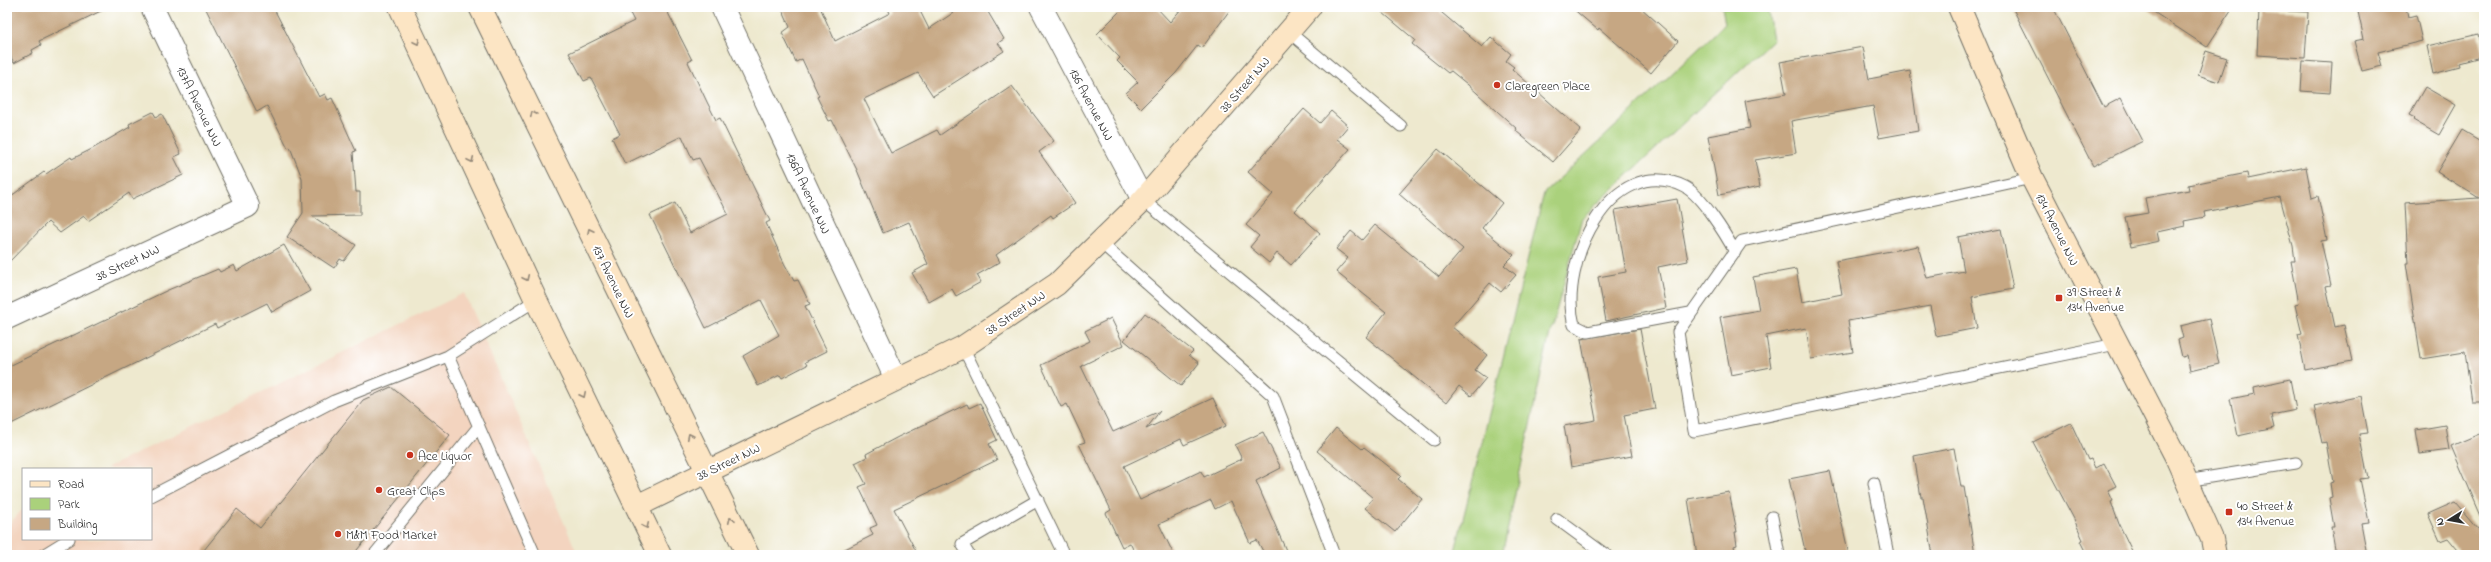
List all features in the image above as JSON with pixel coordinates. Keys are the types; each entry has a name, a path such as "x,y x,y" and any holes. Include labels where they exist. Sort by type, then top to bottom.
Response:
{"street":[{"name":"137A Avenue NW","path":"152,7 248,206"},
{"path":"400,7 536,300 637,506 656,552"},
{"name":"137 Avenue NW","path":"480,7 748,555"},
{"name":"136A Avenue NW","path":"722,7 896,379"},
{"name":"136 Avenue NW","path":"1041,7 1143,200"},
{"name":"38 Street NW","path":"637,506 963,347 1057,284 1143,200 1310,7"},
{"name":"134 Avenue NW","path":"1959,7 2032,178 2186,481 2212,539 2215,555"},
{"name":"38 Street NW","path":"7,318 248,206"}],"lane":[{"path":"1289,32 1402,126"},
{"path":"2032,178 1742,241 1678,332 1694,431 2116,344"},
{"path":"1690,313 1588,332 1574,325 1569,309 1573,282 1582,245 1594,218 1617,196 1634,185 1658,179 1686,187 1723,229 1734,252"},
{"path":"1143,200 1434,440"},
{"path":"1100,242 1272,396 1334,555"},
{"path":"152,495 334,401 448,356 536,300"},
{"path":"963,347 1064,555"},
{"path":"448,356 535,555"},
{"path":"374,555 479,426"},
{"path":"2186,481 2296,463"},
{"path":"1874,483 1888,555"},
{"path":"969,555 962,544 1038,500"},
{"path":"1772,517 1779,555"},
{"path":"1558,519 1606,555"},
{"path":"43,555 67,540"}],"shaded area":[{"path":"464,293 578,555 7,555 7,526 22,510 22,540 152,540 152,468 107,468"}],"green space":[{"path":"1722,7 1767,7 1773,39 1582,218 1549,337 1502,555 1454,555 1544,193 1725,24"}],"building":[{"path":"7,7 109,7 39,41 41,45 32,50 33,53 14,63 7,49"},
{"path":"205,7 273,7 319,97 325,94 328,100 332,98 356,151 353,152 356,192 360,192 360,215 312,216 356,245 344,261 340,259 334,268 287,237 303,213 302,178 290,147 288,148 267,106 257,112"},
{"path":"627,7 665,7 692,60 688,62 707,102 716,120 720,118 770,221 766,223 784,263 794,281 798,280 810,304 805,306 827,351 805,362 807,365 782,378 780,375 758,386 743,356 779,335 761,300 706,328 650,215 675,203 690,233 728,214 699,158 693,160 682,136 625,164 612,138 620,134 591,78 584,81 569,53 634,21"},
{"path":"781,7 820,7 835,41 890,13 887,7 918,7 929,29 962,7 985,7 1004,39 998,43 1004,51 933,96 918,73 864,99 891,153 937,130 940,135 1012,86 1054,141 1039,152 1075,203 1053,218 1051,215 996,255 1000,262 977,275 981,282 956,296 952,289 929,302 912,273 928,264 909,222 883,233 857,170 832,120 829,121 817,97 819,96 802,59 796,62 782,33 790,27"},
{"path":"1124,7 1156,7 1170,22 1183,7 1232,7 1202,48 1198,45 1176,73 1141,108 1126,93 1138,82 1117,61 1120,58 1097,34"},
{"name":"Claregreen Place","path":"1376,7 1435,7 1482,47 1491,37 1511,54 1506,61 1514,67 1512,69 1581,130 1553,162 1516,131 1517,129 1467,84 1451,71 1448,73 1412,44 1415,40"},
{"name":"Claregreen Place","path":"1571,7 1640,7 1678,41 1651,73 1599,28 1598,30"},
{"path":"2012,7 2053,7 2104,107 2121,98 2143,141 2093,166"},
{"path":"2146,7 2233,7 2207,47"},
{"path":"2357,7 2406,7 2408,17 2416,15 2422,41 2378,52 2382,66 2362,71 2354,41 2364,39"},
{"path":"2259,10 2308,12 2305,58 2257,55"},
{"path":"2479,34 2484,56 2459,63 2460,67 2433,74 2427,46"},
{"path":"1863,47 1869,79 1910,71 1918,131 1879,138 1873,106 1791,121 1796,153 1755,160 1760,187 1719,195 1708,136 1750,128 1745,101 1786,94 1780,62"},
{"path":"2206,51 2227,58 2219,82 2198,75"},
{"path":"2303,61 2332,63 2330,93 2301,91"},
{"path":"2425,87 2456,105 2439,135 2413,120 2415,118 2409,115"},
{"path":"1304,109 1320,123 1331,111 1348,126 1337,139 1350,149 1295,211 1320,233 1291,265 1277,253 1269,263 1250,247 1259,236 1246,225 1273,194 1248,172"},
{"path":"153,112 156,117 162,114 181,154 174,157 183,175 132,199 129,193 88,221 84,216 60,233 48,222 7,264 7,199 44,172 46,174 71,157 72,159 92,149 130,127 129,124"},
{"path":"2462,130 2484,143 2484,225 2482,225 2484,402 2472,402 2465,352 2421,359 2406,263 2408,263 2405,203 2479,198 2437,172"},
{"path":"1438,149 1502,203 1482,228 1514,255 1504,265 1516,275 1501,292 1490,283 1452,327 1487,355 1475,370 1486,378 1471,396 1459,386 1446,403 1366,337 1386,312 1336,272 1348,258 1336,249 1351,231 1362,240 1375,225 1439,277 1463,249 1399,194"},
{"path":"2306,167 2312,198 2318,196 2327,240 2321,241 2331,285 2326,286 2335,327 2344,325 2352,361 2305,370 2298,335 2302,334 2295,305 2299,304 2291,261 2295,261 2293,246 2280,197 2204,212 2205,217 2184,221 2185,226 2157,232 2159,241 2131,247 2125,217 2148,213 2145,198 2189,190 2188,185 2247,173 2248,179"},
{"path":"1677,199 1688,261 1658,267 1666,308 1606,321 1598,277 1626,272 1615,210"},
{"path":"2001,229 2013,289 1972,297 1977,328 1936,336 1930,306 1848,321 1853,352 1811,359 1806,328 1766,336 1771,367 1731,375 1720,317 1759,310 1753,277 1796,269 1802,302 1842,294 1836,261 1918,246 1927,278 1964,271 1958,237"},
{"path":"284,245 310,291 272,312 267,303 217,328 215,324 7,426 7,367 168,290 218,269 220,272 234,265 237,271"},
{"path":"1145,313 1193,351 1189,355 1199,363 1181,386 1124,340"},
{"path":"1111,318 1124,345 1081,366 1113,432 1160,411 1146,429 1213,398 1226,426 1184,445 1181,439 1124,466 1140,500 1201,471 1204,477 1242,459 1235,445 1263,432 1281,468 1256,481 1288,555 1265,555 1257,540 1250,543 1231,501 1215,509 1211,500 1159,524 1174,555 1136,555 1130,543 1122,547 1106,513 1111,510 1079,444 1085,442 1067,404 1061,407 1041,365 1090,341 1085,331"},
{"path":"2209,319 2219,364 2190,371 2187,356 2182,357 2178,340 2183,338 2180,326"},
{"path":"1640,329 1655,409 1624,415 1632,456 1571,467 1564,426 1596,420 1581,339"},
{"path":"2290,379 2296,410 2271,415 2274,428 2238,436 2230,399 2255,394 2254,387"},
{"path":"391,387 450,435 353,555 200,555 237,509 260,528 363,400"},
{"path":"2361,396 2368,433 2359,434 2368,478 2360,479 2369,522 2361,523 2367,555 2336,555 2331,527 2334,527 2329,498 2332,497 2330,483 2333,482 2326,442 2322,443 2314,406"},
{"path":"980,403 997,440 989,444 997,460 894,509 918,555 833,555 873,535 870,528 877,525 859,487 866,484 855,463 867,457 866,454 898,437 967,404 969,408"},
{"path":"2071,423 2088,460 2091,459 2095,468 2104,463 2116,486 2108,490 2113,501 2111,502 2119,524 2134,555 2087,555 2080,541 2083,540 2074,519 2033,442"},
{"path":"2445,425 2449,450 2420,454 2416,430"},
{"path":"1336,428 1362,449 1364,447 1401,476 1398,479 1422,499 1395,532 1365,508 1373,498 1317,451"},
{"path":"2484,432 2484,523 2451,446"},
{"path":"1954,448 1961,487 1964,487 1975,555 1933,555 1914,456"},
{"path":"1830,471 1849,555 1806,555 1789,479"},
{"path":"1729,492 1737,532 1735,532 1737,545 1734,546 1736,555 1697,555 1688,499"},
{"path":"2455,502 2484,536 2484,555 2462,555 2448,538 2440,541 2428,514"}],"place":[{"name":"Claregreen Place","path":"1497,85"},
{"name":"39 Street & 134 Avenue","path":"2059,298"},
{"name":"Ace Liquor","path":"410,455"},
{"name":"Great Clips","path":"379,490"},
{"name":"40 Street & 134 Avenue","path":"2229,512"},
{"name":"M&M Food Market","path":"338,534"}]}
